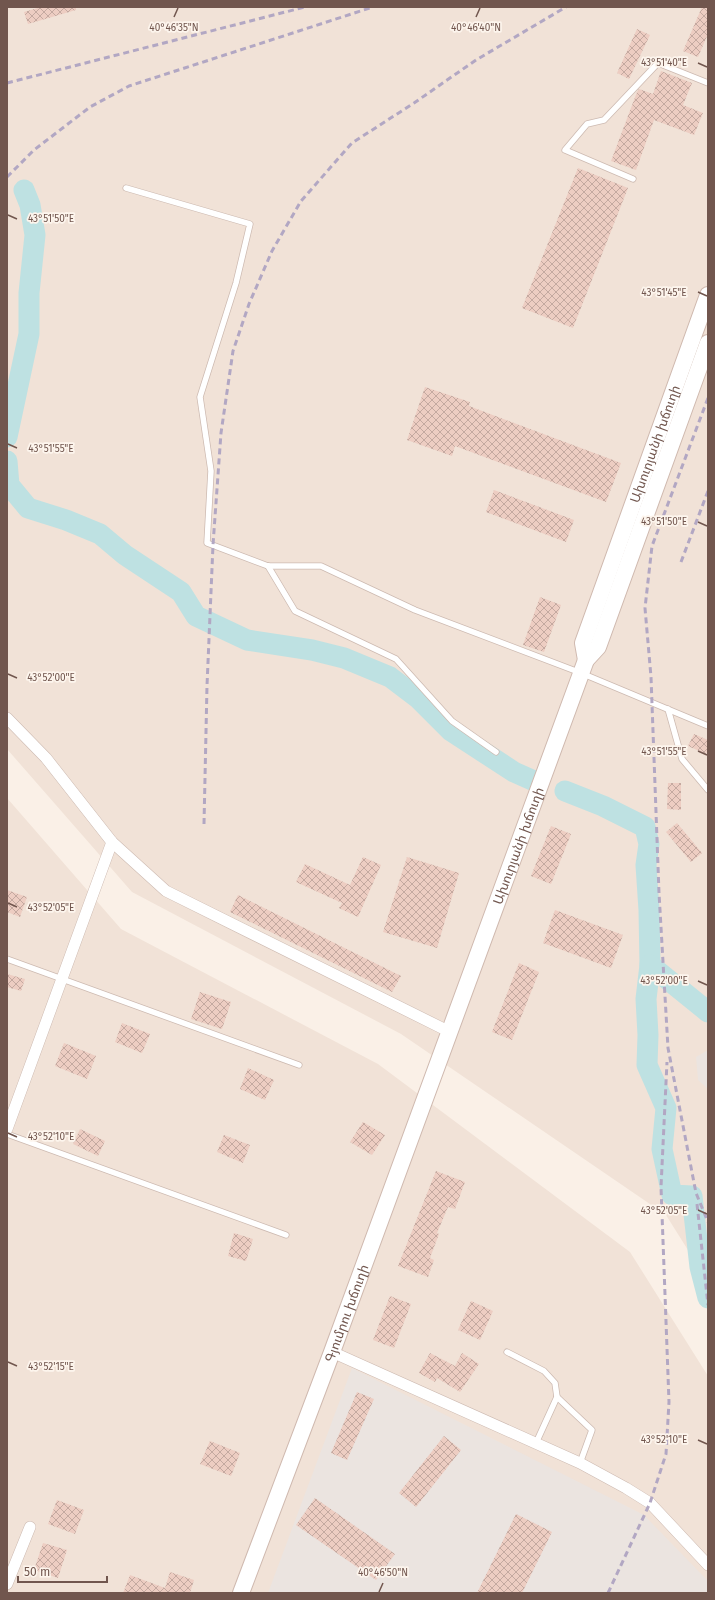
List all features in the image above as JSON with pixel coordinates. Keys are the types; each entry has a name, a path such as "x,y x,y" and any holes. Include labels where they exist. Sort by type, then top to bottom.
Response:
{"main road":[{"name":"Ախուրյանի խճուղի","path":"584,666 583,643 708,295"},
{"name":"Ախուրյանի խճուղի","path":"450,1032 584,666 598,647 708,343"},
{"name":"Գյումրու խճուղի","path":"241,1593 450,1032"}],"street":[{"path":"7,718 46,758 112,842 166,891 450,1032"},
{"path":"7,1129 112,842"},
{"path":"332,1352 580,1463 650,1503 708,1565"},
{"path":"7,1584 30,1527"}],"lane":[{"path":"634,179 565,150 587,124 604,120 658,63 708,83"},
{"path":"126,188 250,224 236,283 200,397 211,471 207,543 268,566 322,566 415,610 584,666 668,709 708,726"},
{"path":"268,566 295,611 396,659 452,721 496,752"},
{"path":"668,709 682,759 708,790"},
{"path":"7,959 299,1065"},
{"path":"7,1134 286,1235"},
{"path":"507,1352 544,1371 555,1384 557,1397 536,1443"},
{"path":"557,1397 592,1430 580,1463"}],"shaded area":[{"path":"7,7 708,7 708,1282 666,1215 401,1034 132,892 7,749"},
{"path":"7,798 121,929 378,1064 630,1252 708,1376 708,1593 7,1593"},
{"path":"708,1050 708,1089 698,1080 696,1057"},
{"path":"352,1368 644,1515 708,1581 708,1593 268,1593"}],"building":[{"path":"41,7 76,7 76,10 28,24 24,12"},
{"path":"702,7 708,7 708,34 698,57 683,51"},
{"path":"637,29 650,35 629,79 617,73"},
{"path":"661,71 692,83 683,105 703,113 694,135 654,120 636,170 611,161 637,92 639,89 653,94"},
{"path":"578,168 628,188 573,328 522,308"},
{"path":"425,387 470,402 469,406 621,463 606,502 455,446 452,456 407,440"},
{"path":"494,490 574,520 566,542 486,512"},
{"path":"540,597 561,605 544,652 523,645"},
{"path":"694,734 708,740 708,749 706,754 688,746"},
{"path":"668,783 681,783 681,810 667,809"},
{"path":"677,823 702,853 691,862 666,832"},
{"path":"551,826 571,834 551,884 531,876"},
{"path":"363,857 381,865 358,917 339,908 342,903 296,882 305,864 350,885"},
{"path":"407,857 459,873 437,948 383,932"},
{"path":"7,890 27,897 20,917 7,912"},
{"path":"238,895 401,976 392,992 230,912"},
{"path":"555,910 623,935 611,968 543,943"},
{"path":"519,963 539,972 512,1040 492,1032"},
{"path":"7,974 25,979 21,991 7,987"},
{"path":"200,992 231,1002 222,1029 191,1019"},
{"path":"122,1023 150,1034 142,1053 115,1042"},
{"path":"64,1043 96,1056 87,1079 55,1066"},
{"path":"248,1068 274,1080 265,1100 240,1089"},
{"path":"363,1122 385,1135 372,1155 350,1142"},
{"path":"80,1129 105,1141 98,1156 73,1144"},
{"path":"224,1135 250,1145 243,1163 217,1152"},
{"path":"436,1171 465,1182 455,1209 448,1207 437,1233 439,1234 430,1258 434,1260 428,1277 398,1266"},
{"path":"234,1233 253,1239 246,1261 228,1256"},
{"path":"390,1296 411,1304 394,1348 373,1340"},
{"path":"471,1301 493,1311 480,1340 458,1330"},
{"path":"430,1353 455,1366 462,1353 479,1364 460,1392 437,1378 435,1382 419,1373"},
{"path":"357,1392 374,1399 347,1460 331,1453"},
{"path":"444,1436 461,1450 416,1507 399,1493"},
{"path":"210,1441 240,1453 231,1476 200,1464"},
{"path":"315,1498 395,1554 376,1580 296,1525"},
{"path":"57,1500 84,1510 75,1534 48,1524"},
{"path":"516,1514 552,1532 522,1593 477,1593"},
{"path":"43,1543 67,1550 58,1578 34,1570"},
{"path":"170,1572 194,1580 190,1593 123,1593 130,1575 165,1588"}],"waterway":[{"path":"7,437 29,334 29,293 35,235 30,205 24,190"},
{"path":"7,461 9,485 28,508 66,520 100,534 125,555 181,592 196,616 247,640 312,650 344,658 390,677 419,699 451,731 514,772 532,780"},
{"path":"565,791 603,806 645,827 649,844 646,865 650,965 646,999 648,1035 647,1065 666,1108 662,1149 672,1195 692,1196 700,1267 708,1298"},
{"path":"650,965 708,1012"}],"railway":[{"path":"7,83 305,7"},
{"path":"7,177 34,150 90,107 129,86 373,7"},
{"path":"204,824 207,686 213,545 221,433 233,351 249,304 272,251 301,201 352,143 414,103 476,60 566,7"},
{"path":"708,398 652,546 645,608 651,677 659,893 668,1048 696,1193 708,1222"},
{"path":"681,562 708,491"},
{"path":"608,1593 650,1503 666,1454 669,1402 661,1187 667,1062"},
{"path":"697,1204 708,1305"}]}
